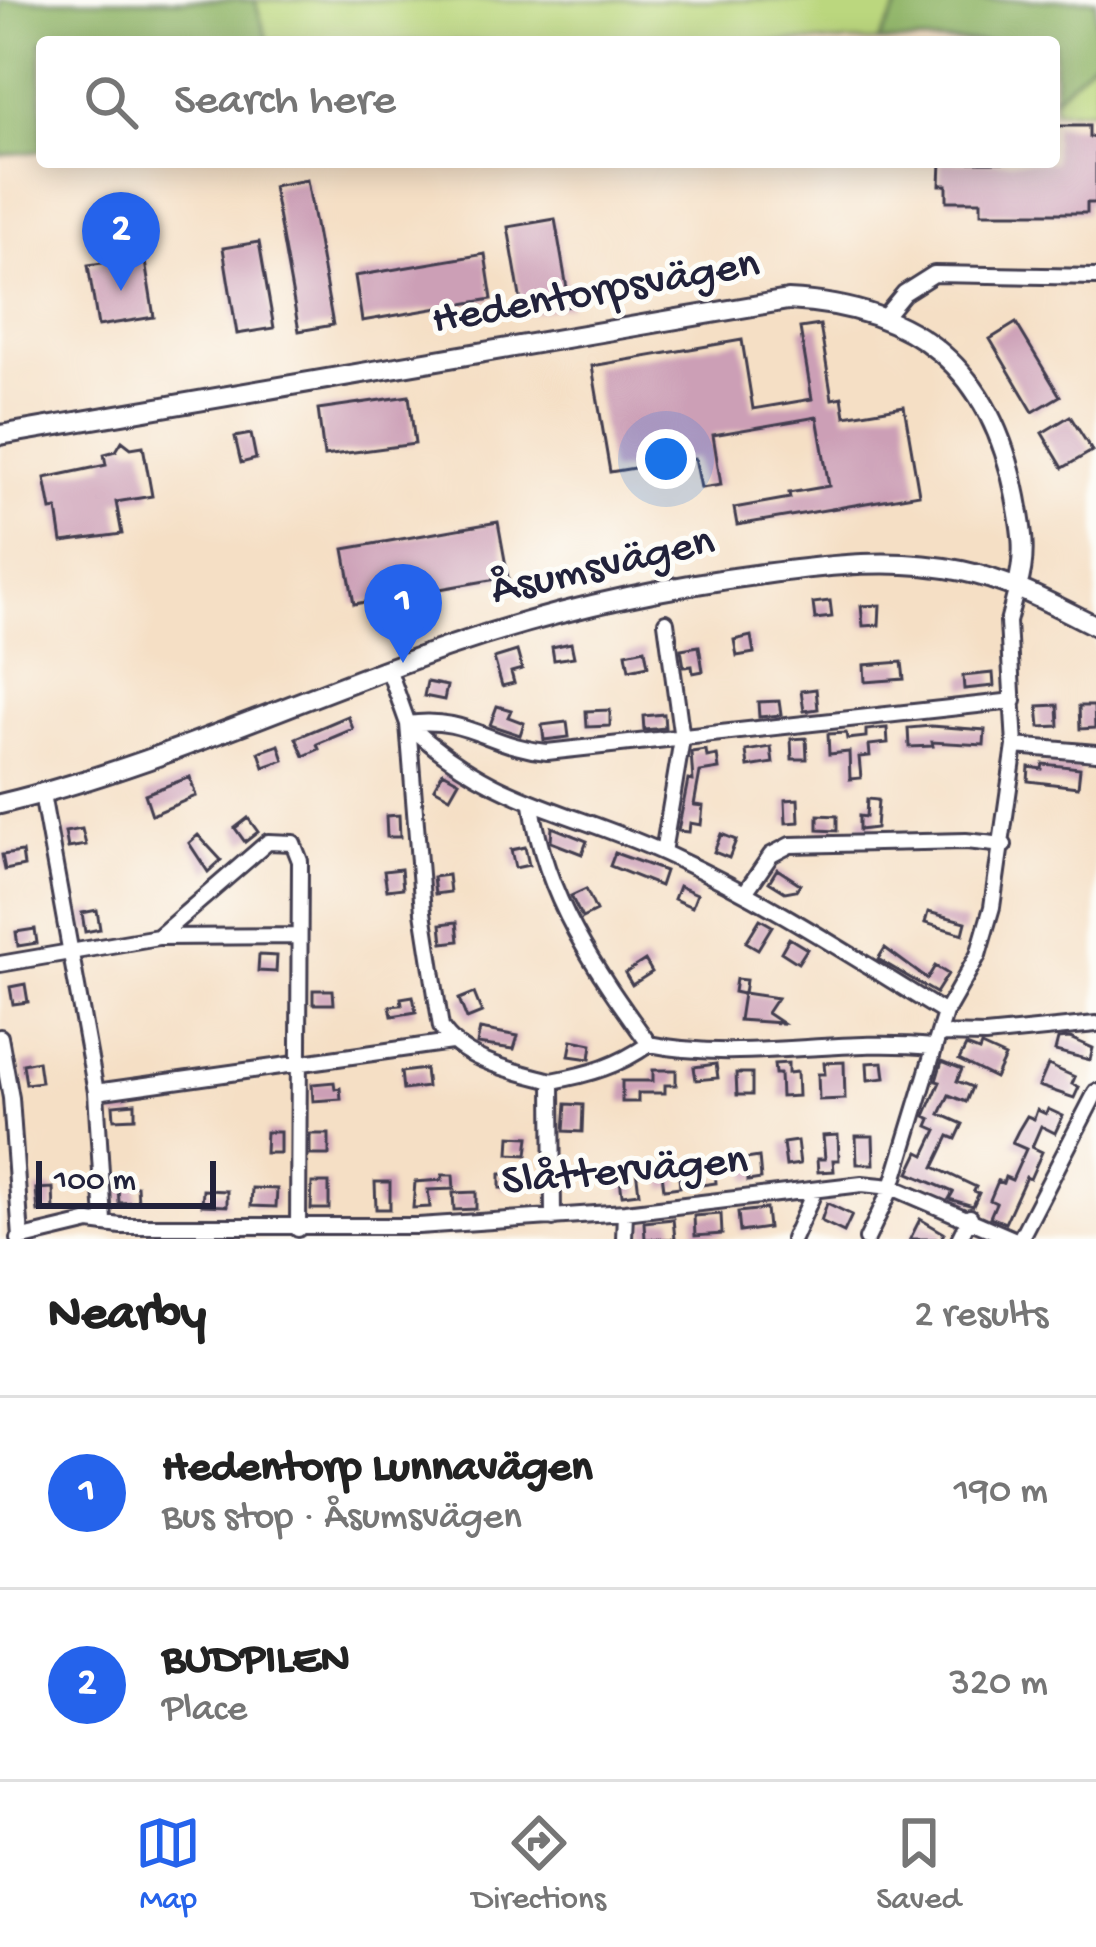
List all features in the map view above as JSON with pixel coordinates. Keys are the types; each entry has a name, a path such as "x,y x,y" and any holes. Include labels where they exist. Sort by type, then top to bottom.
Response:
{"street":[{"path":"885,316 904,292 934,274 1096,278"},
{"name":"Hedentorpsvägen","path":"0,435 788,300 823,302 885,316 943,355 970,383 1007,455 1023,539 1023,569 1017,587"},
{"name":"Åsumsvägen","path":"0,804 158,757 388,668 554,613 643,593 764,574 889,562 965,572 1017,587 1096,626"},
{"path":"867,1239 892,1187 945,1013 978,955 1004,844 1016,746 1008,622 1017,587"},
{"path":"663,852 682,740 666,622"},
{"path":"388,668 408,724 431,979 441,1027 451,1042 496,1064 552,1081 596,1073 626,1061 649,1044 701,1050 862,1048 1096,1024"},
{"path":"408,724 436,719 457,723 504,746 547,752 1013,701"},
{"path":"408,724 440,754 532,806 663,852 746,891 945,1013"},
{"path":"1016,746 1096,753"},
{"path":"42,794 96,1092 104,1221"},
{"path":"532,806 553,888 570,926 649,1044"},
{"path":"158,937 268,842 293,843 300,861 298,1229"},
{"path":"746,891 771,855 790,845 1004,844"},
{"path":"0,964 158,937 298,936"},
{"path":"0,1037 20,1239"},
{"path":"96,1092 451,1042"},
{"path":"552,1081 553,1218"},
{"path":"1016,1239 1096,1092"},
{"name":"Slåttervägen","path":"20,1239 104,1221 121,1226 298,1229 553,1218 862,1184 892,1187 1016,1239"},
{"path":"793,1239 814,1190"},
{"path":"624,1239 625,1212"},
{"path":"959,1239 970,1217"}],"green space":[{"path":"0,0 255,0 266,36 36,36 36,152 0,155"},
{"path":"128,0 1096,0 1096,110 1060,111 1060,92 1075,78 1060,52 1060,36 126,36"},
{"path":"902,0 1096,0 1096,58 1060,92 1060,36 881,36"}],"building":[{"path":"1060,126 1089,126 1089,137 1096,137 1096,203 1087,203 1087,213 981,213 981,201 947,201 947,185 940,185 941,168 1060,168"},
{"path":"307,180 333,325 299,331 273,186"},
{"path":"555,219 570,306 523,314 508,227"},
{"path":"139,225 154,317 98,326 88,265 102,263 97,232"},
{"path":"259,242 274,328 237,334 223,248"},
{"path":"485,254 492,299 362,321 355,276"},
{"path":"1016,323 1060,396 1033,412 990,339"},
{"path":"820,325 832,399 842,397 845,416 904,406 919,494 737,525 734,508 829,486 817,417 713,435 721,485 701,488 695,458 610,472 592,366 742,340 753,409 812,399 800,328"},
{"path":"409,396 415,444 324,456 318,409"},
{"path":"1070,416 1092,451 1063,468 1042,433"},
{"path":"251,434 256,459 241,463 235,437"},
{"path":"122,441 131,448 143,446 152,496 116,502 122,534 62,542 57,509 51,510 45,478 106,465 104,454 116,451"},
{"path":"498,522 508,577 354,604 344,549"},
{"path":"830,601 832,617 815,619 813,603"},
{"path":"880,605 879,625 863,626 861,606"},
{"path":"751,636 754,653 737,656 734,640"},
{"path":"571,643 574,657 554,660 552,647"},
{"path":"699,646 703,671 693,673 692,666 684,667 681,649"},
{"path":"645,649 648,666 629,670 626,653"},
{"path":"517,651 522,669 511,672 514,683 502,686 494,658"},
{"path":"902,662 904,679 865,682 864,665"},
{"path":"993,673 994,686 964,689 963,676"},
{"path":"427,682 447,686 444,700 424,696"},
{"path":"816,689 818,709 804,711 801,691"},
{"path":"779,701 781,715 759,717 758,702"},
{"path":"1058,705 1059,726 1040,727 1038,706"},
{"path":"497,706 511,710 508,717 524,723 520,735 490,725"},
{"path":"1079,706 1094,706 1095,728 1080,729"},
{"path":"610,710 610,726 587,727 586,711"},
{"path":"664,714 665,728 644,730 643,716"},
{"path":"348,716 353,729 317,744 319,749 304,756 296,738"},
{"path":"567,722 569,737 544,740 542,725"},
{"path":"887,728 888,743 869,745 870,756 859,757 861,778 850,779 849,752 829,754 828,734 846,733 847,739 866,737 866,730"},
{"path":"908,728 985,730 984,745 932,742 933,746 909,747"},
{"path":"806,738 807,759 792,759 791,739"},
{"path":"279,745 284,760 264,767 259,752"},
{"path":"771,747 773,763 748,767 746,751"},
{"path":"706,750 707,757 717,755 719,769 700,772 694,805 703,806 701,825 690,823 689,832 678,831 688,780 693,781 691,752"},
{"path":"1043,764 1080,768 1078,787 1028,781 1029,767 1042,769"},
{"path":"443,772 459,781 450,797 434,788"},
{"path":"190,777 196,796 152,815 145,794"},
{"path":"798,799 799,822 786,823 785,800"},
{"path":"867,799 878,800 876,828 859,830 859,816 866,817"},
{"path":"399,815 400,837 387,837 386,816"},
{"path":"818,815 837,816 837,831 818,830"},
{"path":"248,818 258,832 245,842 235,828"},
{"path":"552,827 587,841 582,854 551,842"},
{"path":"82,829 86,845 68,848 65,832"},
{"path":"721,834 736,840 729,858 714,852"},
{"path":"198,835 221,860 208,872 189,843"},
{"path":"525,847 529,865 515,868 511,850"},
{"path":"22,852 24,866 5,870 2,855"},
{"path":"615,853 665,871 660,886 610,866"},
{"path":"401,869 403,888 387,890 384,871"},
{"path":"777,869 800,884 796,890 785,892 769,882"},
{"path":"448,875 450,892 435,894 433,877"},
{"path":"679,886 697,894 692,907 674,899"},
{"path":"586,889 596,911 582,918 571,896"},
{"path":"97,910 100,929 85,932 82,913"},
{"path":"928,912 966,922 963,934 925,923"},
{"path":"760,919 772,926 758,949 746,942"},
{"path":"457,922 459,941 443,943 441,924"},
{"path":"35,929 37,943 18,946 16,932"},
{"path":"789,938 807,949 798,963 781,952"},
{"path":"885,948 927,979 935,966 948,974 936,993 878,959"},
{"path":"259,955 277,956 276,972 258,971"},
{"path":"645,960 652,972 632,985 625,973"},
{"path":"736,979 746,980 744,993 777,998 767,1013 782,1023 739,1020 743,994 734,992"},
{"path":"25,984 28,1002 13,1004 10,987"},
{"path":"313,990 333,990 334,1004 313,1004"},
{"path":"474,993 482,1013 467,1019 459,999"},
{"path":"413,996 416,1012 392,1016 390,1006 402,1005 401,998"},
{"path":"480,1029 518,1036 514,1049 477,1044"},
{"path":"1070,1038 1093,1048 1090,1060 1055,1051 1058,1039"},
{"path":"572,1040 592,1044 590,1059 569,1056"},
{"path":"966,1046 979,1051 981,1046 1005,1057 995,1078 959,1060"},
{"path":"38,1061 41,1082 26,1084 23,1064"},
{"path":"942,1061 962,1069 957,1081 972,1087 966,1102 949,1095 940,1114 963,1124 956,1139 949,1136 934,1167 976,1187 979,1193 973,1206 949,1199 953,1192 909,1173 937,1130 928,1126 931,1119 925,1116 940,1082 936,1081"},
{"path":"844,1062 845,1099 819,1100 818,1074 825,1074 824,1063"},
{"path":"883,1062 885,1078 868,1080 867,1063"},
{"path":"788,1063 788,1073 797,1072 798,1096 781,1097 780,1074 775,1074 774,1064"},
{"path":"716,1064 718,1078 696,1080 694,1067"},
{"path":"1048,1065 1075,1077 1072,1084 1079,1087 1074,1098 1039,1086"},
{"path":"425,1069 427,1087 403,1090 401,1072"},
{"path":"653,1070 676,1070 676,1085 665,1085 665,1093 638,1093 638,1102 622,1102 622,1081 653,1081"},
{"path":"736,1073 752,1073 752,1095 737,1095"},
{"path":"334,1082 341,1099 313,1101 312,1084"},
{"path":"135,1103 135,1118 114,1119 113,1105"},
{"path":"566,1104 583,1105 582,1132 564,1131"},
{"path":"1048,1109 1063,1116 1055,1133 1041,1126 1032,1147 1042,1152 1005,1223 990,1217 996,1203 990,1200 998,1181 1012,1180 1026,1149 1012,1143 1018,1131 1027,1116 1034,1119 1037,1110 1046,1114"},
{"path":"266,1132 280,1132 280,1153 265,1153"},
{"path":"310,1134 329,1134 329,1155 310,1155"},
{"path":"838,1135 839,1160 833,1160 834,1171 818,1172 817,1159 825,1159 823,1136"},
{"path":"510,1136 529,1137 527,1155 509,1154"},
{"path":"856,1136 873,1136 874,1164 857,1164"},
{"path":"797,1141 800,1164 786,1166 783,1143"},
{"path":"759,1157 761,1179 748,1181 746,1159"},
{"path":"714,1158 716,1183 701,1185 699,1160"},
{"path":"678,1165 680,1187 664,1189 661,1166"},
{"path":"636,1169 639,1193 622,1195 619,1171"},
{"path":"500,1174 524,1174 524,1189 500,1188"},
{"path":"442,1175 453,1175 454,1189 428,1190 430,1207 413,1208 415,1182 442,1180"},
{"path":"375,1182 390,1182 390,1209 376,1209"},
{"path":"312,1183 329,1183 329,1209 311,1209"},
{"path":"137,1186 138,1202 119,1203 118,1187"},
{"path":"53,1188 54,1211 38,1212 36,1189"},
{"path":"252,1188 277,1189 276,1207 251,1206"},
{"path":"203,1190 227,1191 227,1206 202,1205"},
{"path":"476,1192 476,1209 454,1210 453,1193"},
{"path":"827,1203 852,1215 844,1232 821,1221"},
{"path":"766,1209 768,1228 740,1232 738,1212"},
{"path":"721,1214 722,1234 695,1236 694,1216"},
{"path":"673,1219 675,1239 645,1239 644,1222"},
{"path":"920,1219 944,1233 941,1239 910,1239"}],"place":[{"name":"BUDPILEN","path":"121,291"},
{"name":"Hedentorp Lunnavägen","path":"403,663"}]}
